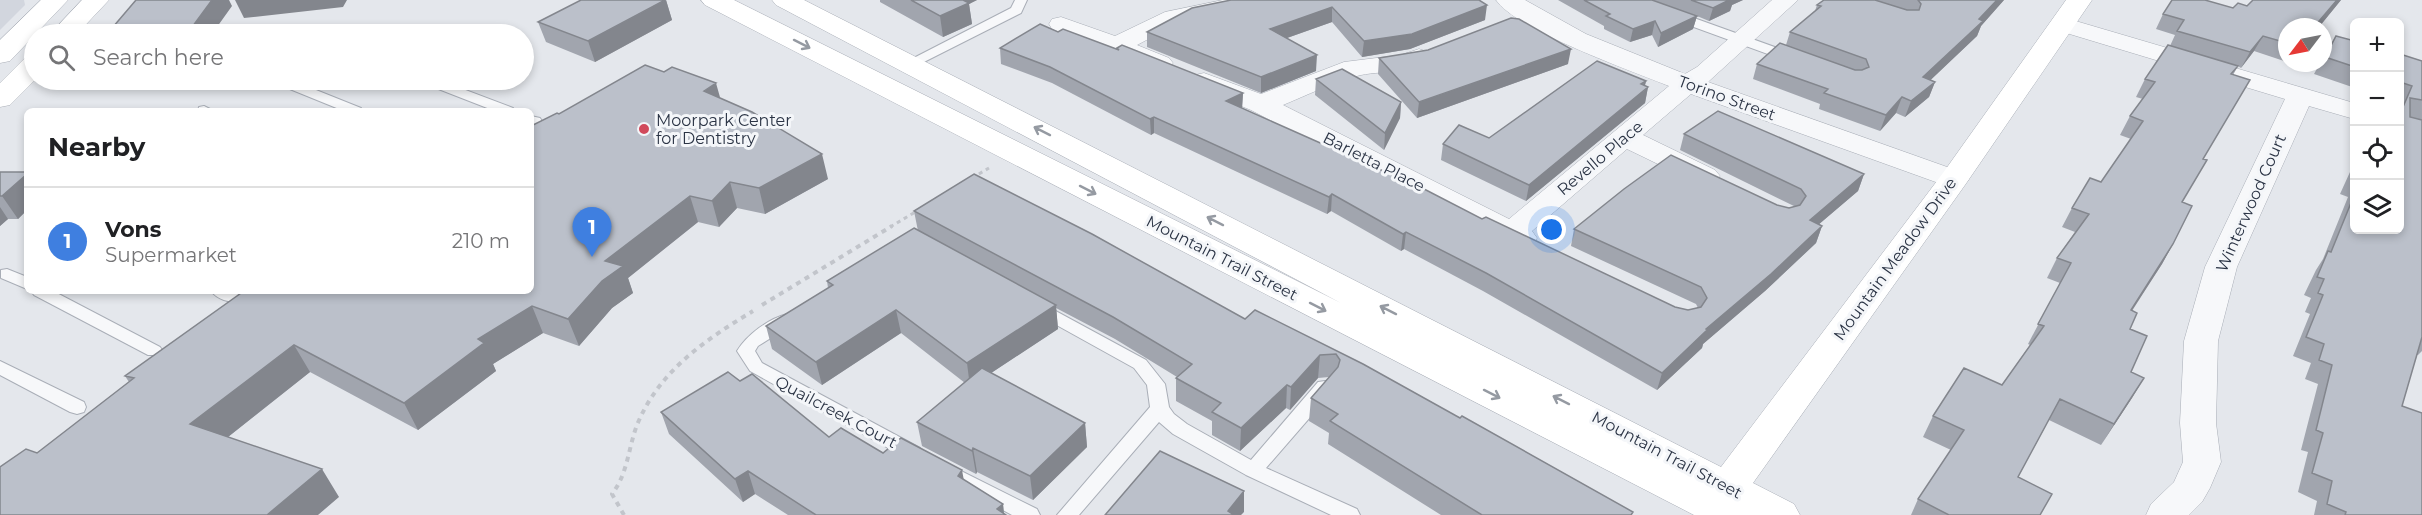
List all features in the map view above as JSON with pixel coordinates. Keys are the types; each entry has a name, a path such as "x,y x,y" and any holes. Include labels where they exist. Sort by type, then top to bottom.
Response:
{"street":[{"path":"31,24 55,0"},
{"path":"73,24 96,0"},
{"name":"Mountain Trail Street","path":"714,0 1720,506 1780,515"},
{"name":"Mountain Trail Street","path":"785,0 909,64 1720,506"},
{"path":"1117,45 1167,9 1213,11 1248,0"},
{"name":"Revello Place","path":"1511,233 1688,83 1706,73 1786,0"},
{"path":"1498,26 1519,7"},
{"name":"Torino Street","path":"1519,7 1562,34 1606,54 1801,126 1954,179"},
{"path":"2070,12 2300,95 2350,110"},
{"name":"Mountain Meadow Drive","path":"1720,506 1954,179 2070,12"},
{"name":"Barletta Place","path":"1060,24 1261,104 1544,248"},
{"path":"0,55 24,31"},
{"path":"1261,104 1353,68 1404,62 1437,50"},
{"path":"0,99 24,75"},
{"name":"Winterwood Court","path":"2164,515 2188,492 2197,478 2202,462 2199,423 2201,341 2221,267 2300,95"},
{"path":"1624,137 1730,188"}],"lane":[{"path":"909,64 1016,10 1021,0"},
{"path":"1632,0 1803,62"},
{"path":"305,90 349,108"},
{"path":"454,90 500,108"},
{"path":"8,274 24,282"},
{"path":"46,294 154,351"},
{"path":"1026,302 1140,364 1156,384 1160,408 1167,419 1180,429 1253,470 1350,515"},
{"name":"Quailcreek Court","path":"802,310 752,342 746,351 749,360 765,374 1030,515"},
{"path":"0,367 77,407"},
{"path":"1253,470 1327,384"},
{"path":"1067,515 1160,408"}],"shaded area":[{"path":"0,0 24,0 25,5 0,30"}],"building":[{"path":"136,0 212,0 194,24 116,24"},
{"path":"581,0 665,0 588,41 538,22"},
{"path":"911,0 963,0 969,3 940,16"},
{"path":"1231,0 1479,0 1487,5 1412,34 1364,41 1332,7 1270,29 1317,55 1261,77 1147,32 1192,8"},
{"path":"1584,0 1652,0 1697,16 1661,33 1655,21 1633,29 1606,16 1610,14"},
{"path":"1691,0 1729,0 1713,8"},
{"path":"1824,0 1875,0 1907,10 1919,10 1921,4 1918,0 1997,0 1979,19 1983,21 1923,77 1935,82 1911,101 1902,97 1886,115 1824,93 1828,89 1757,64 1780,43 1855,70 1869,67 1866,59 1790,32 1821,6 1817,5"},
{"path":"2172,0 2205,0 2233,8 2238,3 2247,6 2253,0 2337,0 2322,18 2278,18 2278,40 2263,36 2250,52 2177,31 2184,20 2163,14"},
{"path":"1511,18 1519,19 1571,49 1419,102 1379,58 1428,50"},
{"path":"1040,24 1058,32 1063,29 1119,50 1117,48 1122,45 1243,93 1226,101 1426,190 1482,219 1486,217 1675,307 1688,310 1701,307 1707,298 1701,287 1574,229 1671,155 1777,205 1789,208 1800,205 1806,196 1801,189 1684,134 1718,111 1864,174 1810,220 1822,226 1771,274 1706,329 1662,373 1486,273 1406,232 1403,234 1332,194 1329,197 1154,117 1150,119 1050,67 1000,48"},
{"path":"2336,36 2350,40 2350,65 2332,59 2332,44"},
{"path":"2168,45 2238,66 2231,74 2250,80 2203,159 2207,160 2182,202 2192,206 2173,244 2131,310 2137,313 2130,329 2147,336 2131,372 2144,378 2114,424 2060,399 2018,477 2052,494 2040,515 1949,515 1918,499 1964,430 1933,416 1964,368 2002,385 2044,326 2038,324 2071,263 2057,258 2089,214 2072,208 2090,178 2101,182 2143,121 2130,116 2155,82 2145,79"},
{"path":"2404,55 2422,61 2422,100 2410,98 2410,117 2422,120 2422,337 2402,406 2422,413 2422,515 2345,515 2346,512 2327,504 2332,481 2312,473 2323,433 2316,430 2332,365 2319,360 2324,344 2306,337 2323,295 2318,293 2324,279 2317,277 2328,251 2331,252 2350,205 2350,234 2404,234 2404,105 2412,86 2404,83"},
{"path":"1597,61 1646,81 1641,84 1648,87 1529,185 1443,144 1459,125 1489,138"},
{"path":"645,65 664,72 672,67 716,83 704,91 752,112 822,154 759,188 730,182 712,201 690,196 605,261 623,266 602,281 568,319 532,306 478,339 484,343 404,403 294,345 190,424 322,469 267,515 0,515 0,467 26,449 37,453 134,378 125,376 240,294 534,294 534,124 559,114"},
{"path":"1342,69 1401,102 1385,133 1316,79"},
{"path":"0,172 24,172 24,177 0,196"},
{"path":"974,174 1092,234 1245,319 1255,310 1363,364 1460,418 1462,416 1633,512 1631,515 1482,515 1330,421 1338,414 1311,398 1338,367 1340,360 1336,354 1320,355 1291,387 1287,385 1241,428 1212,412 1221,403 1176,378 1192,364 1113,317 914,211"},
{"path":"914,228 1056,305 967,363 896,310 816,362 766,326 833,285 827,281"},
{"path":"982,368 1085,423 1030,476 973,448 972,451 917,422"},
{"path":"728,372 740,381 752,374 829,437 841,428 883,453 901,438 962,470 958,476 1003,504 997,509 1006,515 816,515 748,471 735,479 661,412"},
{"path":"1160,451 1244,491 1228,511 1234,515 1105,515"}],"place":[{"name":"Moorpark Center for Dentistry","path":"644,129"},
{"name":"Vons","path":"592,257"}]}
